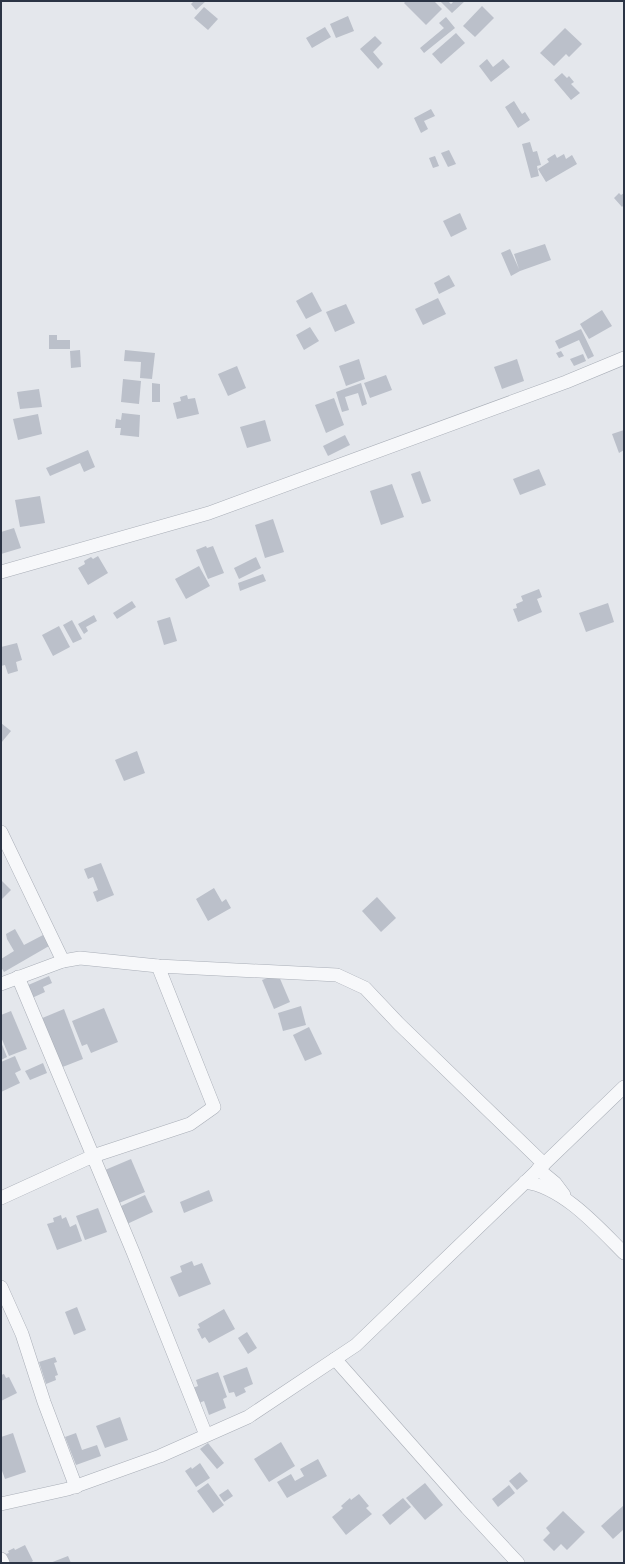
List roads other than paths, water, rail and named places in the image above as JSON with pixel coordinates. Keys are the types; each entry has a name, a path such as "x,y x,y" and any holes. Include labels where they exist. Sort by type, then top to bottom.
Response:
{"street":[{"path":"1,572 209,513 566,382 624,358"},
{"path":"1,832 63,961"},
{"path":"1,984 63,961 80,958 158,966 337,975 365,988 541,1166 570,1204"},
{"path":"1,1198 93,1156 190,1124 214,1106 158,966"},
{"path":"18,977 133,1252 206,1435"},
{"path":"1,1504 76,1486 160,1456 248,1416 356,1345 624,1087"},
{"path":"525,1182 536,1183 554,1192 589,1219 624,1253"},
{"path":"1,1287 22,1334 44,1402 76,1486"},
{"path":"335,1359 467,1508 518,1563"},
{"path":"1,1559 3,1563"}]}
